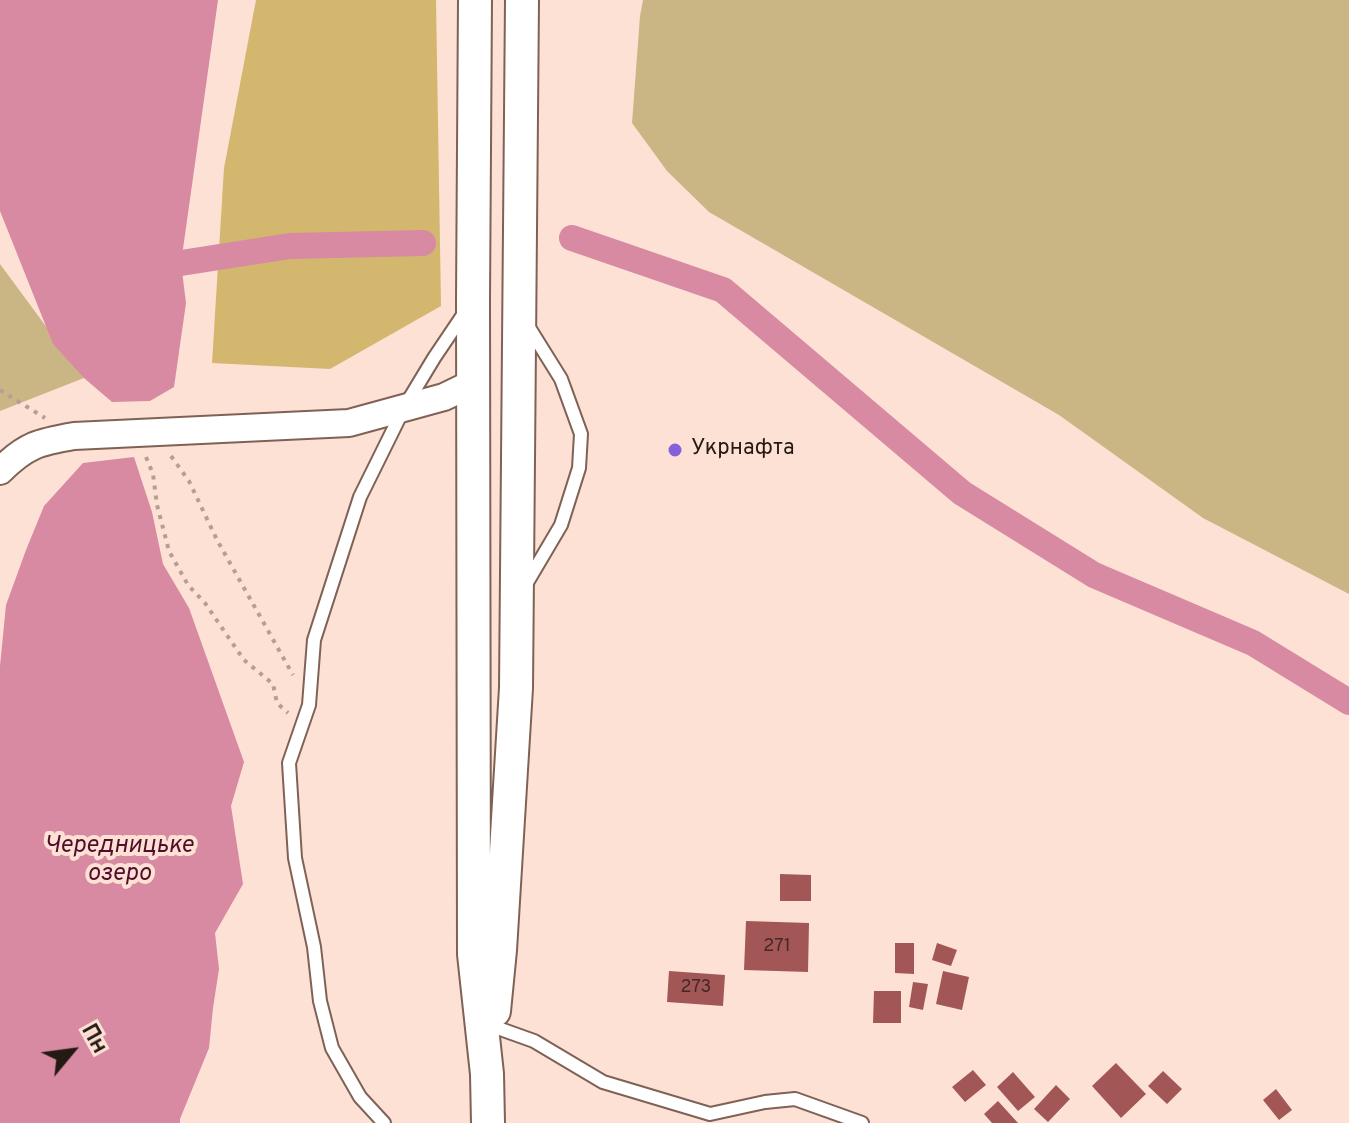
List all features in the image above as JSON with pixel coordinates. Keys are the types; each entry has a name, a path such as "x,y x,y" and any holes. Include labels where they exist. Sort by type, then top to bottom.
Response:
{"street":[{"path":"475,0 474,954 487,1074 488,1123"},
{"path":"487,1074 500,950 515,719 522,0"},
{"path":"0,471 16,455 40,442 74,436 349,423 444,397 473,383"}],"lane":[{"path":"384,1123 360,1097 332,1048 320,1001 314,947 295,858 289,763 309,705 314,640 360,497 405,406 473,299"},
{"path":"517,599 561,525 579,468 581,434 561,379 519,312"},
{"path":"492,1026 534,1041 603,1082 710,1114 795,1099 862,1123"}],"path":[{"path":"0,390 74,436"},
{"path":"144,432 189,481 217,540 309,705"},
{"path":"144,432 169,551 188,585 205,603 244,660 273,684 277,703 302,725"}],"shaded area":[{"path":"256,0 436,0 441,306 330,369 212,363 224,168"},
{"path":"643,0 1349,0 1349,594 1203,518 1059,415 709,212 667,171 632,123"},
{"path":"0,264 84,378 0,411"}],"water":[{"path":"0,0 218,0 181,263 186,303 174,387 150,401 112,402 84,378 53,344 0,211"},
{"name":"Чередницьке озеро","path":"134,457 152,512 163,564 189,608 244,762 231,806 243,884 215,933 219,969 209,1048 180,1123 0,1123 0,666 6,605 44,506 83,463"}],"building":[{"path":"780,874 811,875 811,901 780,901"},
{"path":"746,921 809,923 808,972 744,970"},
{"path":"895,943 914,943 914,974 895,973"},
{"path":"937,943 957,950 951,966 932,960"},
{"path":"669,971 725,975 723,1006 667,1002"},
{"path":"943,971 969,977 962,1010 936,1004"},
{"path":"913,982 928,984 923,1010 909,1007"},
{"path":"874,991 901,991 901,1023 873,1023"},
{"path":"1116,1063 1146,1094 1121,1118 1092,1086"},
{"path":"973,1070 986,1085 965,1102 952,1087"},
{"path":"1163,1071 1182,1089 1167,1104 1148,1086"},
{"path":"1013,1072 1035,1097 1018,1111 997,1087"},
{"path":"1056,1085 1070,1099 1048,1122 1034,1109"},
{"path":"1276,1089 1292,1110 1279,1120 1263,1100"},
{"path":"998,1101 1018,1123 992,1123 984,1114"}],"waterway":[{"path":"572,238 723,290 962,493 1094,575 1253,643 1349,702"},
{"path":"181,263 290,246 423,243"}],"place":[{"name":"Укрнафта","path":"675,450"}]}
